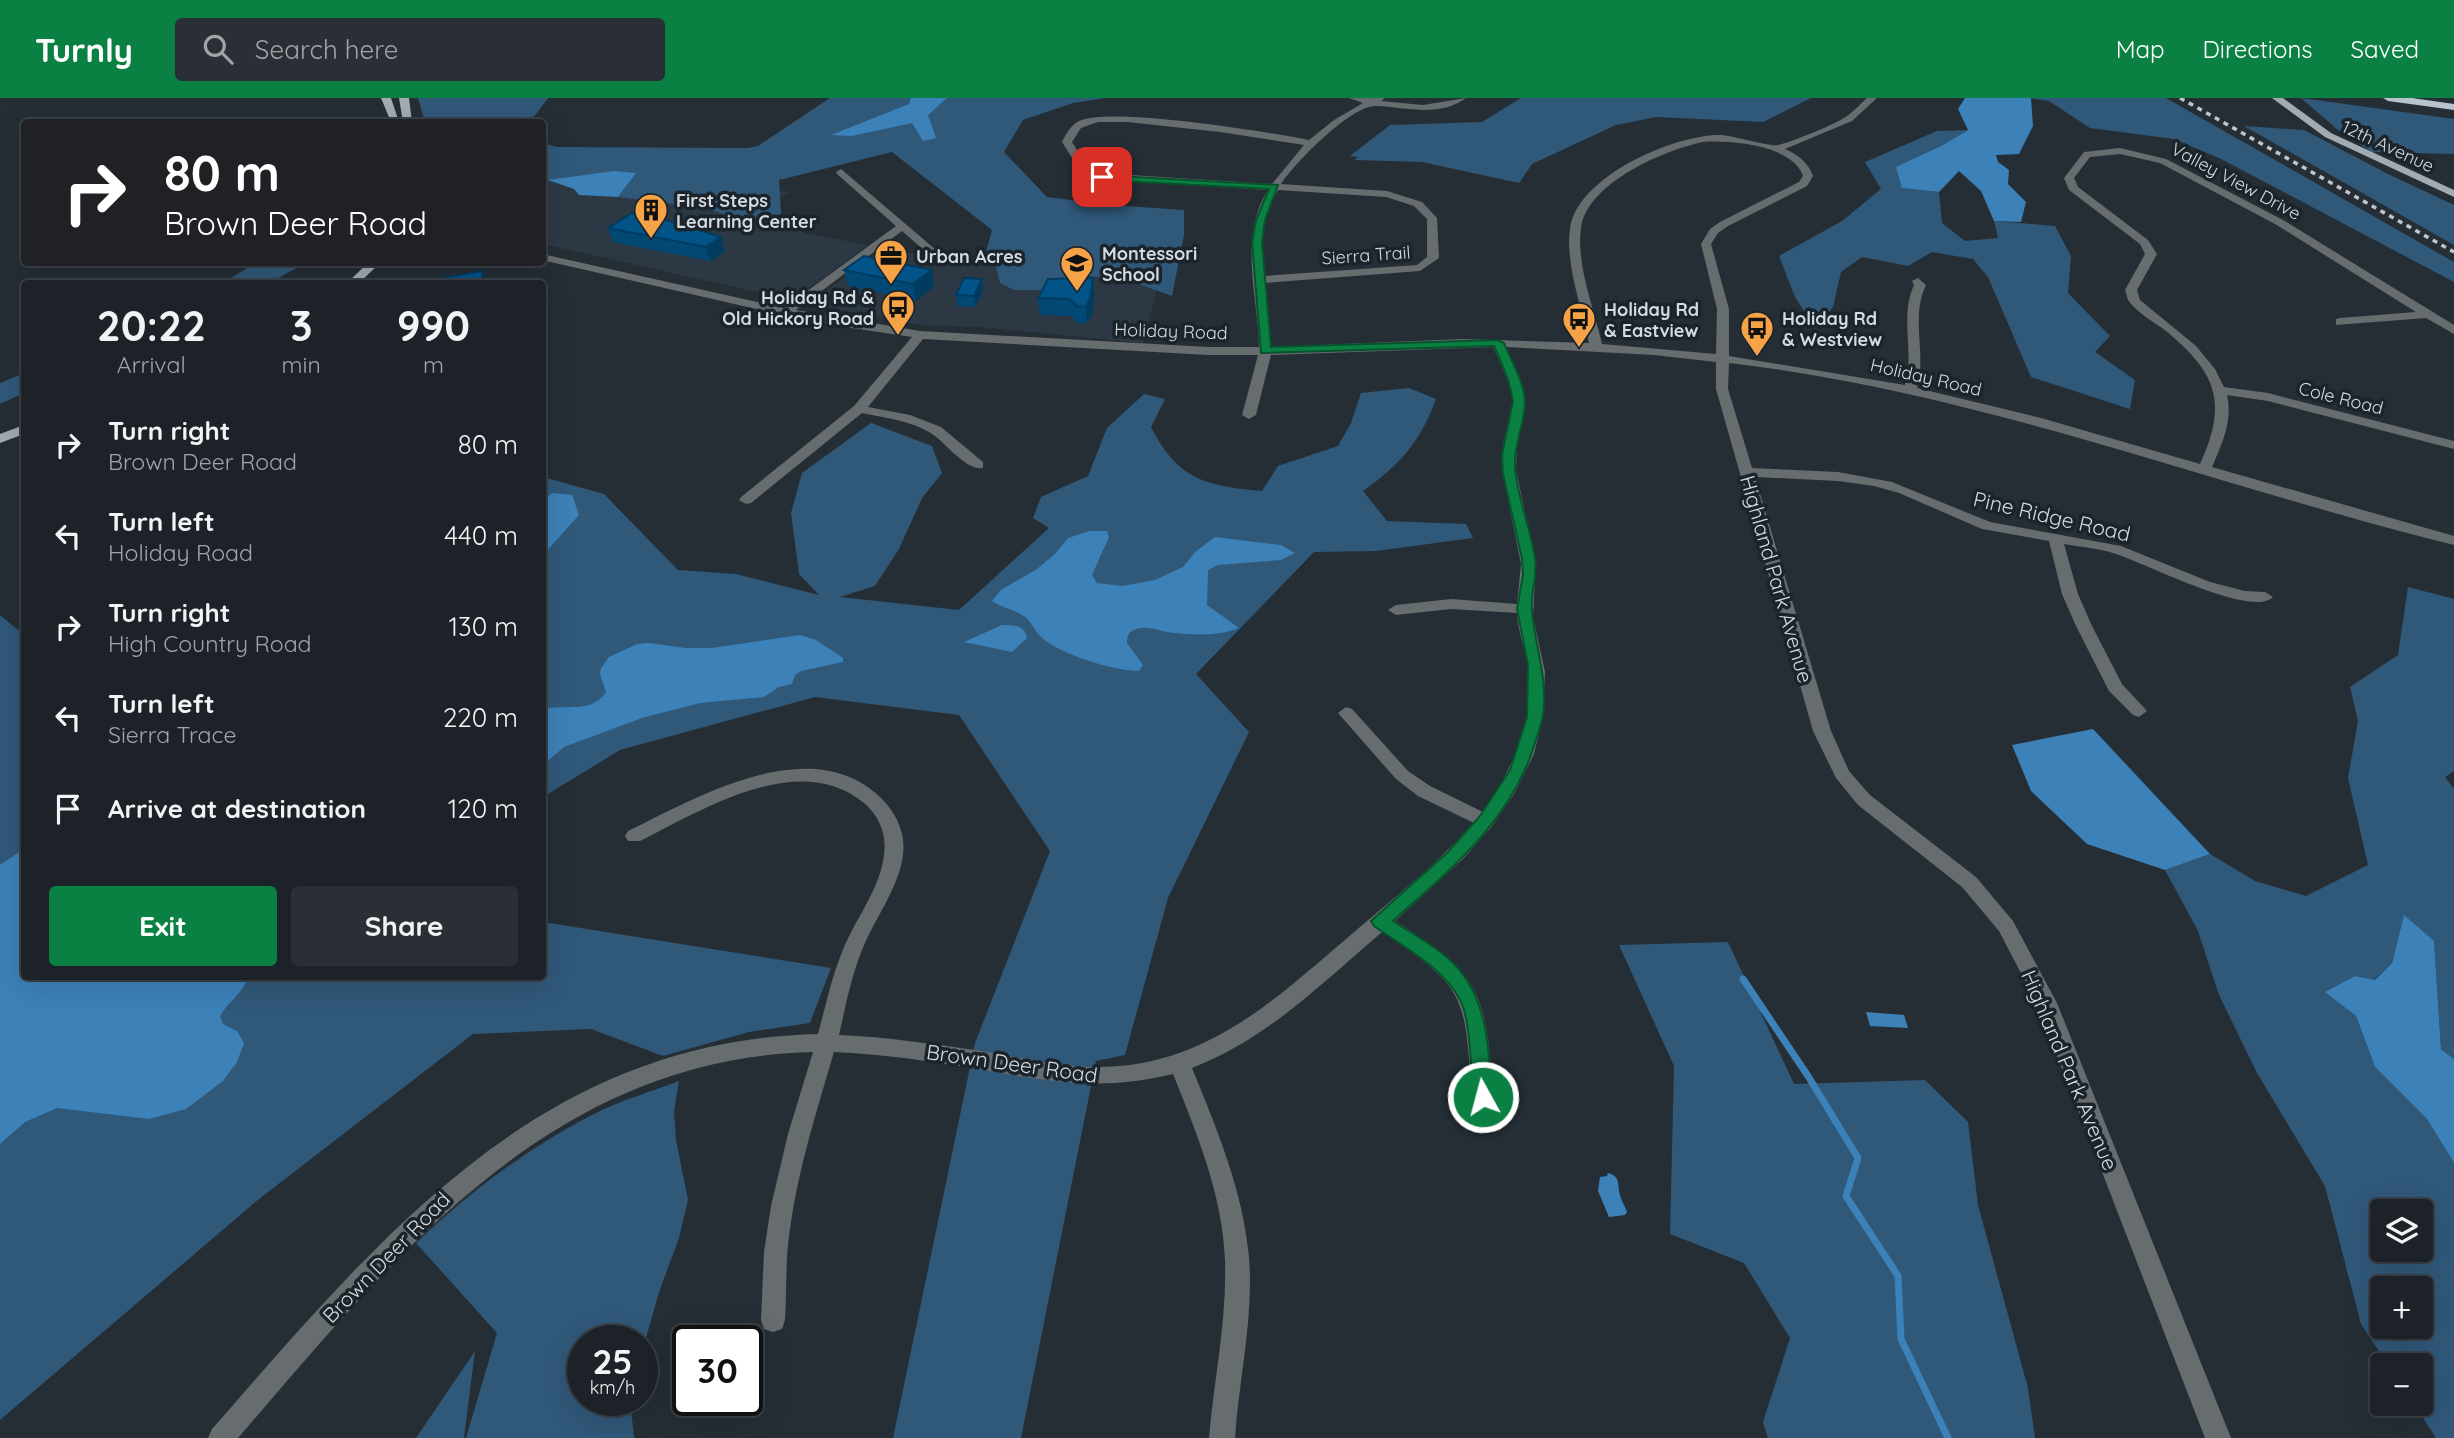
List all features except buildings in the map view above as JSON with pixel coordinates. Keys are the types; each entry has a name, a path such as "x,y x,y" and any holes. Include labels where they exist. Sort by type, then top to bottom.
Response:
{"highway":[{"path":"2388,98 2454,107"}],"main road":[{"path":"386,98 394,119"},
{"path":"404,98 408,119"},
{"name":"12th Avenue","path":"2277,98 2328,135 2454,194"},
{"path":"343,280 356,266"},
{"path":"356,280 371,266"},
{"path":"0,439 21,430"}],"street":[{"path":"1354,98 1407,108 1454,102 1461,98"},
{"path":"1596,346 1575,243 1576,224 1593,194 1621,172 1694,141 1736,139 1777,149 1849,119 1872,98"},
{"path":"1249,415 1265,351 1257,242 1260,220 1275,187 1298,154 1330,127 1375,100"},
{"path":"1275,187 1097,176 1087,172 1067,142 1071,132 1080,124 1104,118 1278,136 1311,144"},
{"name":"Highland Park Avenue","path":"1777,149 1804,165 1808,173 1806,180 1797,188 1724,224 1708,238 1706,244 1723,309 1721,389 1822,731 1842,774 1864,800 1969,882 2006,926 2047,1003 2218,1438"},
{"name":"Valley View Drive","path":"2204,469 2221,423 2223,412 2219,390 2202,361 2135,302 2131,290 2151,254 2144,242 2073,188 2069,178 2087,154 2120,151 2163,161 2279,222 2454,330"},
{"path":"841,172 930,250"},
{"name":"Sierra Trail","path":"1260,280 1409,270 1420,268 1433,258 1432,218 1427,210 1410,200 1387,194 1275,187"},
{"path":"786,312 902,226"},
{"name":"Holiday Road","path":"546,258 848,325 920,335 1142,348 1265,351 1498,343 1596,346 1723,358 1910,390 2036,421 2454,541"},
{"path":"1910,390 1915,369 1911,311 1919,281"},
{"path":"2340,322 2430,314"},
{"path":"746,500 859,409 920,335"},
{"name":"Brown Deer Road","path":"221,1438 411,1225 449,1191 527,1132 589,1098 663,1067 745,1046 826,1041 902,1048 1074,1075 1122,1074 1181,1064 1232,1042 1254,1028 1380,921 1454,857 1486,821 1507,792 1518,770 1535,717 1536,665 1524,609 1530,575 1512,494 1508,455 1519,401 1518,390 1498,343"},
{"name":"Cole Road","path":"2219,390 2268,397 2454,445"},
{"path":"859,409 905,418 936,430 978,465"},
{"name":"Pine Ridge Road","path":"1746,472 1866,480 1916,494 1987,526 2116,549 2205,586 2244,596 2265,597"},
{"path":"2055,538 2070,594 2084,626 2115,687 2139,711"},
{"path":"1396,610 1451,604 1524,609"},
{"path":"1346,713 1402,775 1424,792 1486,821"},
{"path":"634,836 734,788 782,777 821,778 841,783 873,800 885,813 891,827 894,841 893,859 849,957 794,1147 780,1220 773,1320"},
{"path":"1380,921 1447,969 1469,998 1474,1016 1483,1097"},
{"path":"1181,1064 1226,1188 1237,1259 1222,1438"}],"shaded area":[{"path":"418,98 548,98 532,119 424,119"},
{"path":"830,98 1106,98 1073,103 1023,120 1004,152 1047,197 1184,210 1184,235 1172,296 1130,281 1073,274 1056,290 1014,290 1000,283 996,266 986,253 992,230 892,152 779,180 781,214 751,224 706,208 618,197 628,184 546,181 546,144 557,147 758,146"},
{"path":"911,98 947,98 928,115 936,138 923,141 912,123 852,136 831,135 909,104"},
{"path":"1521,98 1811,98 1763,122 1656,117 1616,125 1532,164 1519,183 1422,162 1355,160 1358,157 1350,156 1390,125 1482,122"},
{"path":"1965,98 2031,98 2033,126 2019,154 1996,155 1998,162 2009,170 2008,184 2026,202 2021,222 1994,221 1981,191 1959,171 1939,192 1902,188 1896,167 1968,130 1958,109"},
{"path":"2028,98 2166,98 2454,262 2454,282 2221,159 2174,139 2090,128 2049,101"},
{"path":"2301,98 2454,119 2454,154 2372,152 2338,130"},
{"path":"2244,126 2304,130 2454,205 2454,245"},
{"path":"1968,130 1941,146 1902,188 1939,192 1942,223 1965,241 1998,238 1994,221 2055,226 2071,256 2068,293 2110,336 2095,352 2135,380 2130,409 2031,377 1988,277 1973,259 1932,252 1908,266 1862,257 1841,272 1833,307 1815,329 1795,297 1779,256 1842,221 1881,189 1865,162 1937,131"},
{"path":"614,171 636,173 618,197 579,195 574,189 548,180"},
{"path":"546,181 790,192 749,212 814,225 803,233 868,245 793,300 546,245"},
{"path":"1169,240 1143,343 981,327 920,325 808,304 884,248 929,256 1015,258"},
{"path":"251,266 300,266 275,280 227,280"},
{"path":"21,374 21,394 0,404 0,383"},
{"path":"1409,388 1436,399 1416,440 1398,462 1363,491 1387,521 1466,524 1473,538 1376,551 1314,552 1196,674 1249,732 1168,898 1125,1055 1096,1061 1021,1438 893,1438 975,1043 1050,851 959,715 815,697 620,750 546,795 546,478 604,494 678,570 736,574 819,595 799,574 791,513 802,473 871,423 932,446 942,473 922,498 899,549 875,586 840,597 959,610 1049,528 1033,518 1041,497 1088,476 1107,428 1144,394 1165,399 1151,427 1161,445 1183,469 1209,483 1262,491 1278,466 1338,446 1351,423 1361,393"},
{"path":"552,493 572,495 579,515 546,552 546,498"},
{"path":"1090,531 1107,531 1109,537 1092,575 1097,583 1122,586 1155,580 1183,567 1195,552 1215,537 1281,545 1295,553 1281,560 1218,565 1208,570 1207,605 1239,628 1203,635 1146,628 1134,630 1128,635 1127,643 1143,665 1139,671 1128,670 1101,665 1048,643 1025,617 992,601 1001,590 1037,569 1055,554 1068,538"},
{"path":"2408,587 2454,599 2454,771 2445,777 2454,789 2454,1059 2441,1049 2434,942 2404,916 2392,963 2374,980 2355,976 2326,992 2356,1016 2375,1067 2427,1119 2454,1163 2454,1438 2436,1438 2422,1416 2433,1416 2433,1353 2380,1353 2371,1339 2433,1339 2433,1276 2370,1276 2370,1338 2361,1324 2325,1186 2257,1073 2219,995 2198,931 2165,870 2210,854 2255,881 2306,896 2368,865 2348,778 2358,721 2350,687 2398,655"},
{"path":"0,615 21,632 21,980 546,980 546,922 831,968 810,1023 749,1032 663,1056 591,1029 473,1034 259,1199 0,1420"},
{"path":"1002,625 1018,627 1026,634 1027,638 1012,652 964,642"},
{"path":"800,635 816,640 843,658 843,662 801,671 795,675 792,684 779,687 764,697 700,703 642,718 564,747 546,762 546,709 585,706 600,699 606,692 600,674 601,668 609,657 637,644 712,648"},
{"path":"2093,729 2210,854 2165,870 2087,844 2031,791 2012,745"},
{"path":"21,851 21,980 246,980 220,1016 223,1024 237,1031 244,1043 237,1062 223,1081 186,1109 149,1119 57,1108 25,1122 0,1144 0,865"},
{"path":"2404,915 2434,941 2441,1049 2454,1059 2454,1163 2427,1119 2375,1067 2356,1016 2325,992 2355,976 2375,980 2392,963"},
{"path":"1728,942 1794,1084 1925,1080 1968,1122 1978,1205 2028,1388 2035,1438 1768,1438 1763,1422 1790,1338 1744,1263 1670,1234 1674,1066 1619,945"},
{"path":"1866,1012 1904,1015 1908,1028 1870,1026"},
{"path":"679,1081 674,1111 676,1140 688,1200 679,1238 650,1325 567,1325 567,1416 632,1416 634,1438 466,1438 497,1333 416,1243 457,1206 523,1156 570,1127 625,1100"},
{"path":"1608,1173 1618,1181 1627,1212 1625,1215 1609,1217 1598,1191 1600,1177 1607,1176"},
{"path":"475,1351 464,1438 416,1438"}],"waterway":[{"path":"1743,979 1808,1076 1858,1158 1846,1196 1898,1276 1901,1339 1948,1438"}],"railway":[{"path":"2180,98 2454,252"}],"place":[{"name":"First Steps Learning Center","path":"651,240"},
{"name":"Urban Acres","path":"891,286"},
{"name":"Montessori School","path":"1077,293"},
{"name":"Holiday Rd & Old Hickory Road","path":"898,337"},
{"name":"Holiday Rd & Eastview","path":"1579,349"},
{"name":"Holiday Rd & Westview","path":"1757,358"}],"route":[{"path":"1102,177 1275,187 1269,195 1260,220 1257,242 1265,351 1498,343 1514,379 1519,401 1508,455 1509,474 1530,575 1524,609 1525,624 1536,665 1535,717 1518,770 1507,792 1486,821 1454,857 1380,921 1447,969 1459,981 1469,998 1474,1016 1483,1097"}]}
